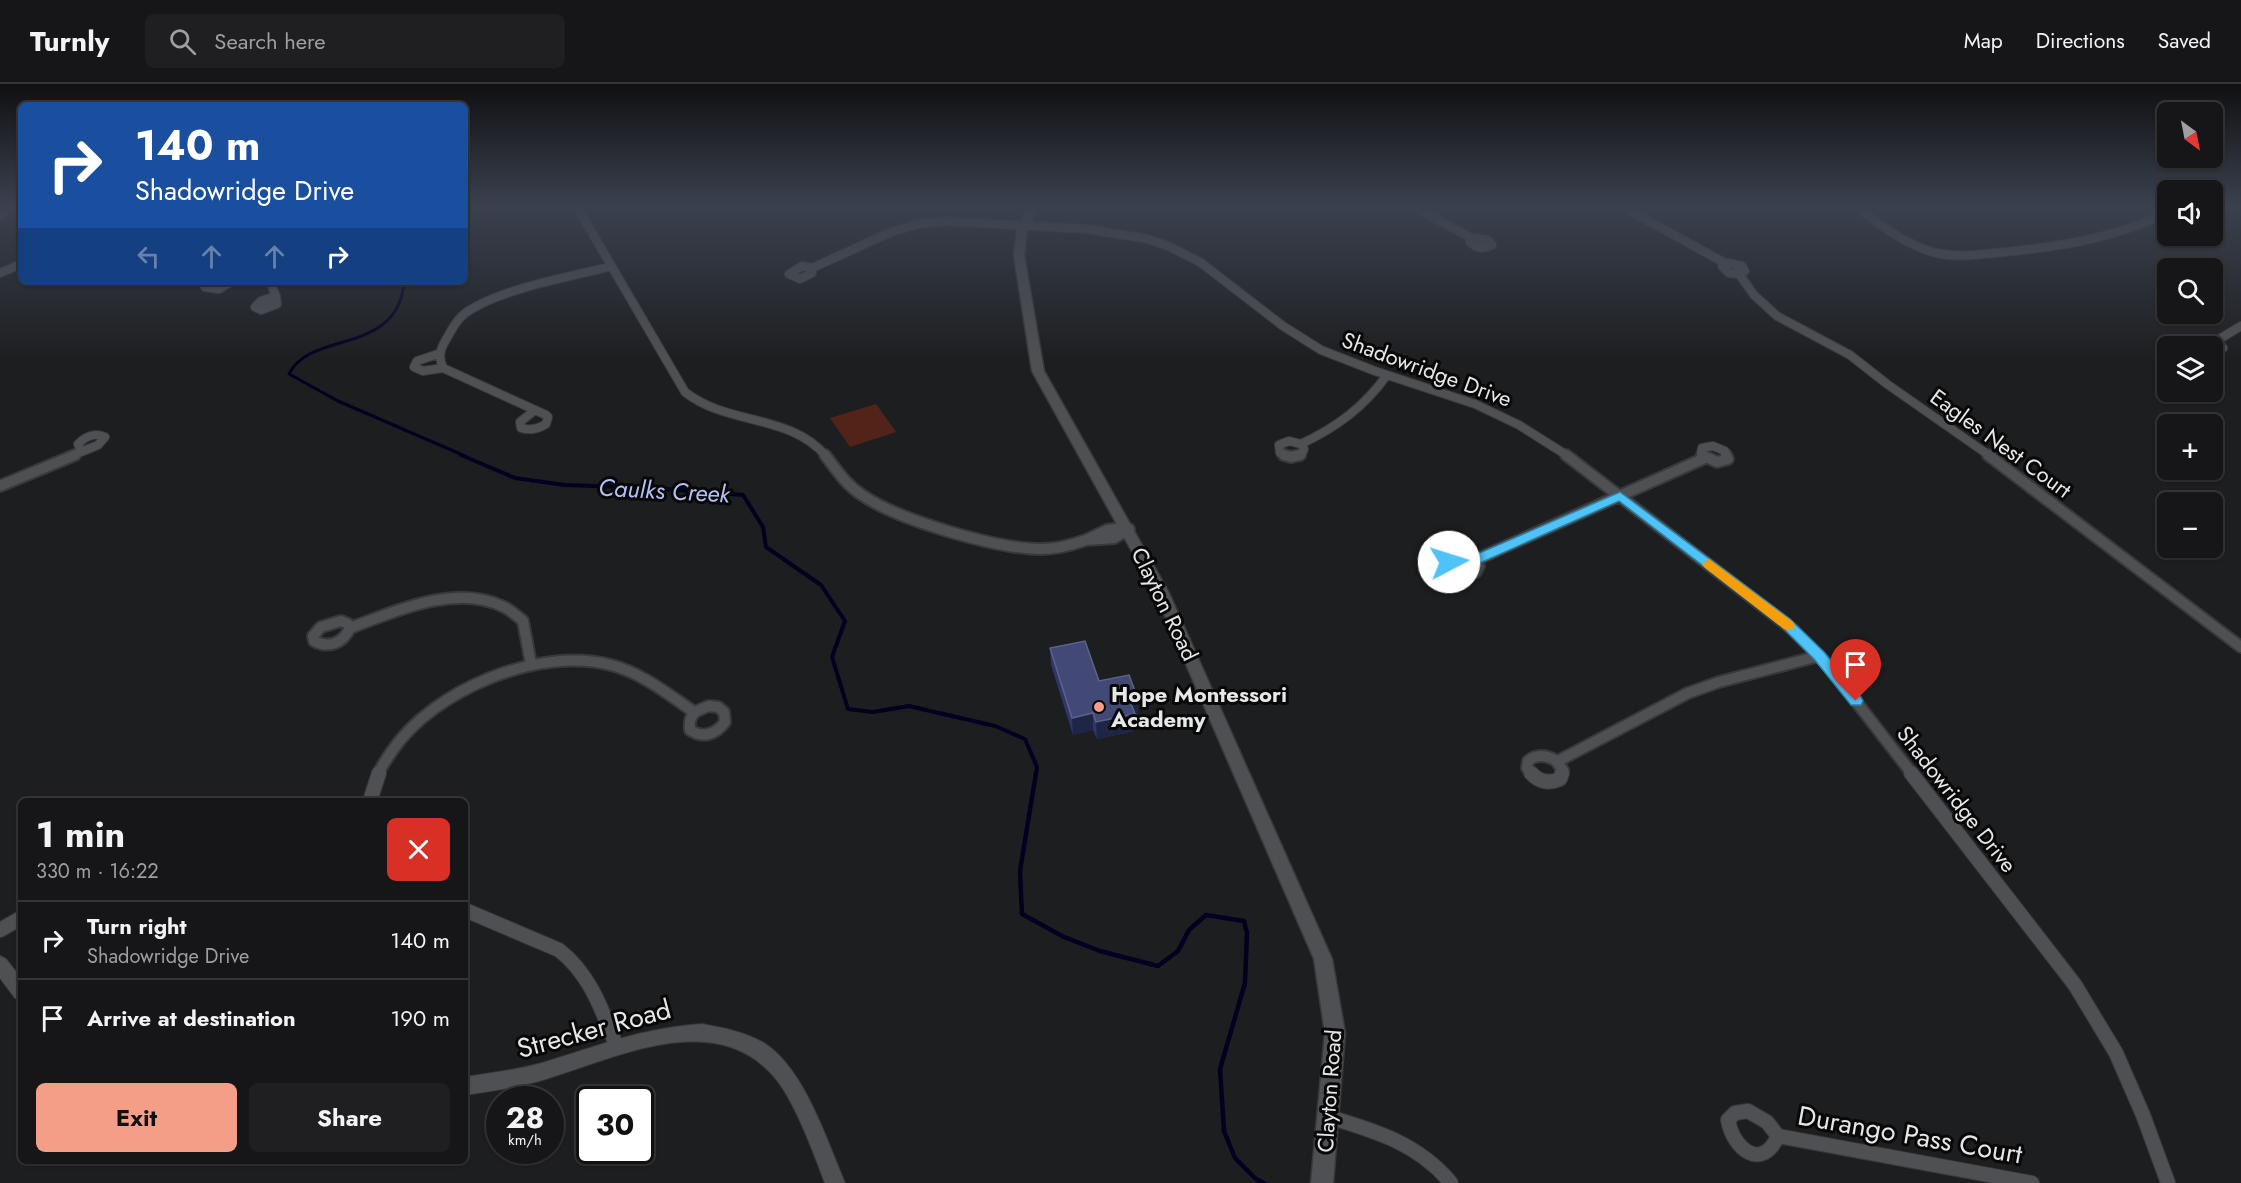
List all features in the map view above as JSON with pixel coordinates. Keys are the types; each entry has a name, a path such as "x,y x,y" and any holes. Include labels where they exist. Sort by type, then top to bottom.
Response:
{"main road":[{"name":"Clayton Road","path":"1020,258 1038,370 1162,592 1323,959 1335,1033 1322,1183"}],"street":[{"path":"607,258 685,392 703,406 716,412 796,431 824,453 852,489 872,502 980,539 1010,546 1054,548 1085,540 1123,536 1129,530"},
{"name":"Shadowridge Drive","path":"812,268 831,258"},
{"name":"Shadowridge Drive","path":"1191,258 1207,267 1277,323 1308,343 1348,362 1449,394 1510,420 1553,445 1786,623 1819,656 2075,985 2116,1053 2143,1115 2168,1183"},
{"name":"Eagles Nest Court","path":"1716,258 1744,268 1744,273 1739,274 1754,295 1777,316 1850,355 1887,384 1990,456 2241,647"},
{"path":"0,273 18,265"},
{"path":"535,410 443,368 418,371 414,367 417,361 438,354 457,321 478,305 498,296 612,266"},
{"path":"207,285 206,287 214,290 227,285"},
{"path":"271,285 276,296"},
{"path":"2223,339 2241,326"},
{"path":"438,354 443,368"},
{"path":"1301,444 1354,415 1367,403 1387,375"},
{"path":"0,486 81,452"},
{"path":"1475,560 1705,458"},
{"path":"350,628 417,605 449,600 482,601 509,610 524,621 531,664"},
{"path":"1558,762 1688,693 1719,682 1819,656"},
{"path":"371,798 377,774 389,753 425,717 464,690 486,679 531,664 579,660 613,665 650,681 694,712"},
{"path":"468,911 559,950 573,959 591,987 616,1045"},
{"path":"0,930 18,920"},
{"path":"0,964 18,988"},
{"name":"Strecker Road","path":"468,1085 548,1070 616,1045 691,1031 729,1037 749,1046 783,1072 815,1132 835,1183"},
{"path":"1329,1117 1404,1142 1424,1155 1451,1183"},
{"name":"Durango Pass Court","path":"1778,1136 2032,1183"}],"shaded area":[{"path":"876,404 896,432 850,447 830,418"}],"building":[{"name":"Hope Montessori Academy","path":"1085,641 1099,681 1129,675 1138,699 1130,701 1135,714 1096,722 1093,713 1072,718 1050,648"}],"waterway":[{"name":"Caulks Creek","path":"403,285 398,305 386,321 371,332 315,351 300,360 289,374 338,401 465,456"},
{"name":"Caulks Creek","path":"461,455 515,478 565,485 653,488 743,495 763,527 766,547 821,585 845,621 832,657 848,709 873,712 909,706 995,726 1025,739 1037,767 1036,775"},
{"name":"Caulks Creek","path":"1036,773 1020,871 1022,914 1064,937 1100,951 1158,966 1178,951 1189,930 1206,915 1244,921 1247,933 1245,983 1220,1069 1224,1131 1235,1158 1256,1179 1264,1183"}],"slow traffic":[{"path":"1709,564 1788,626"}],"place":[{"name":"Hope Montessori Academy","path":"1099,707"}],"route":[{"path":"1449,562 1453,556 1457,555 1467,555 1475,560 1620,496 1786,623 1827,664 1856,701"}]}
